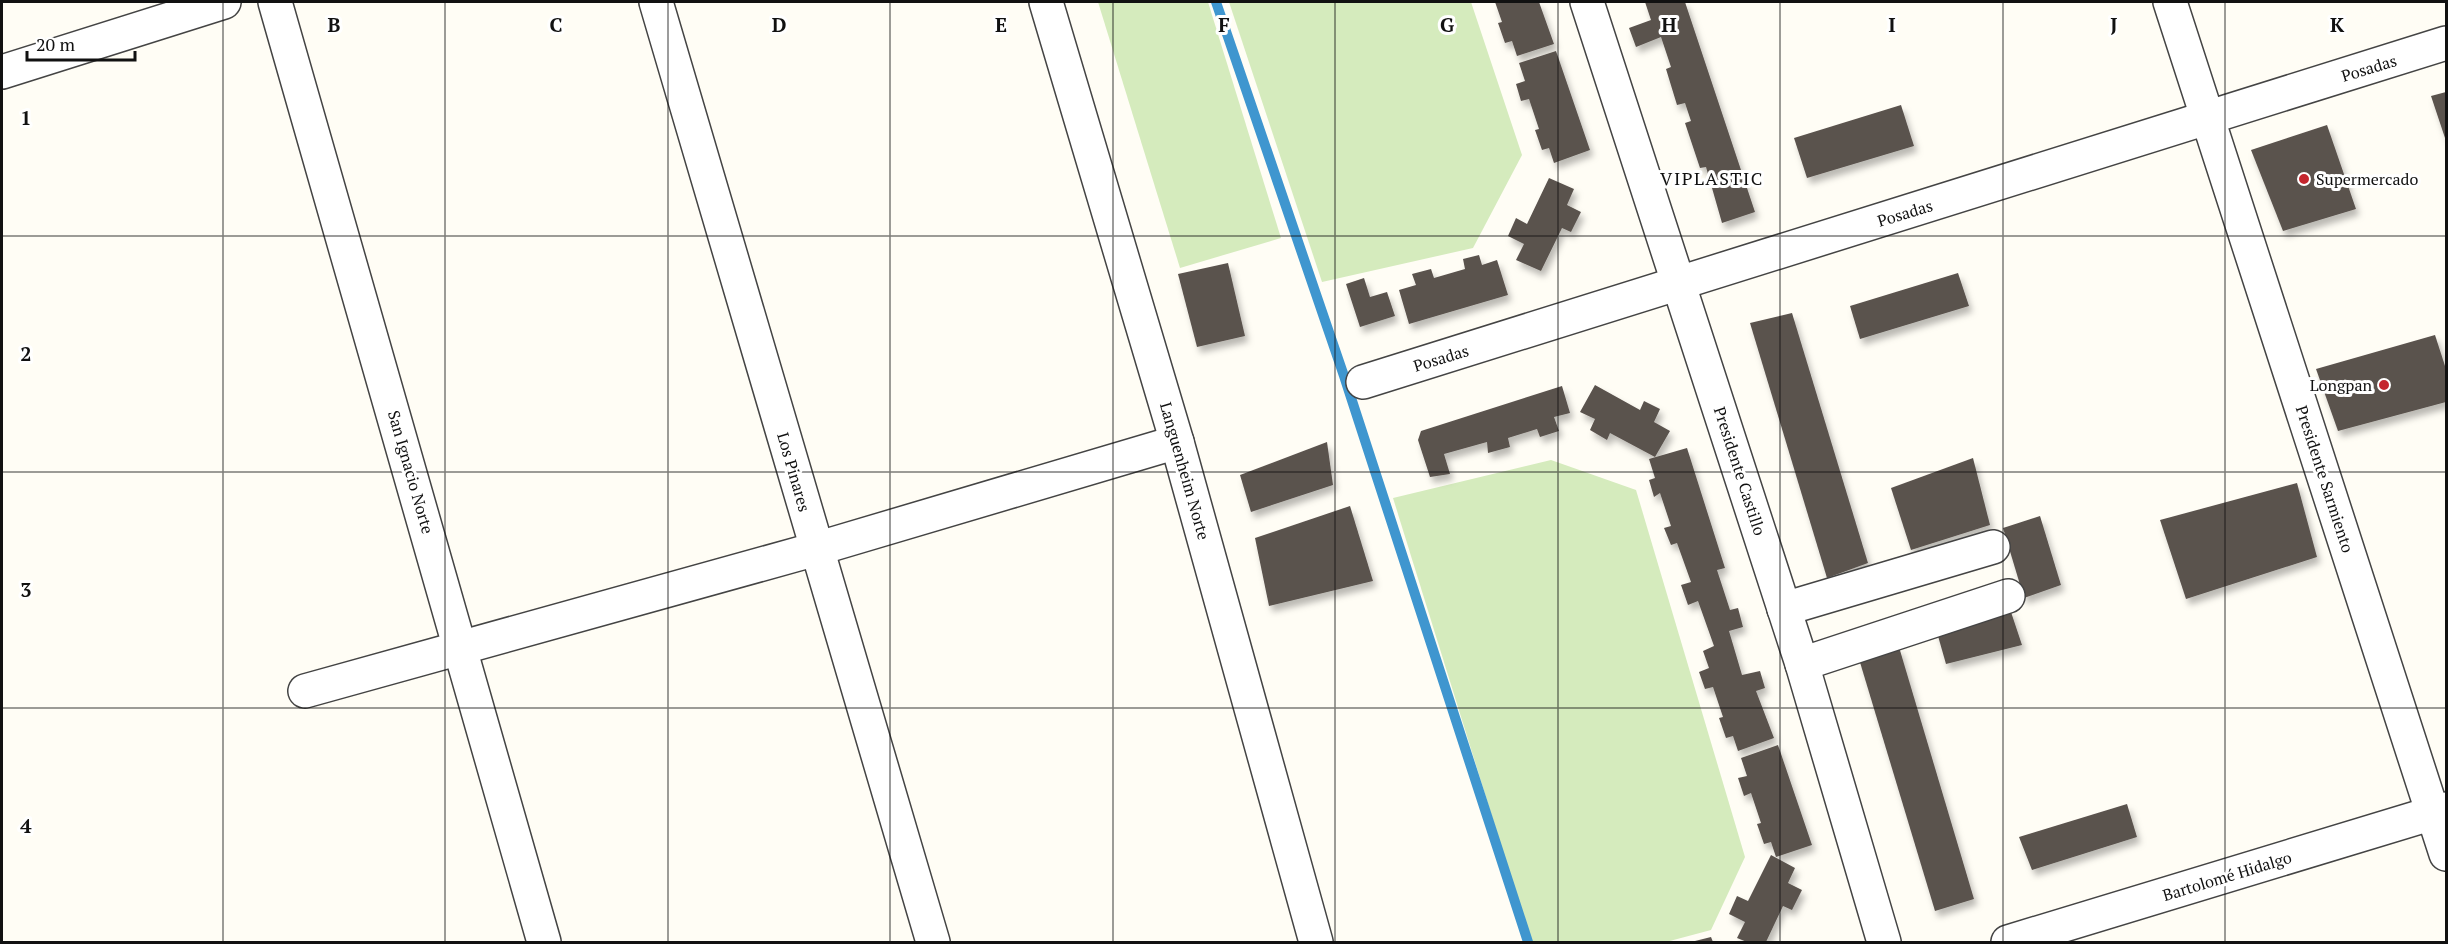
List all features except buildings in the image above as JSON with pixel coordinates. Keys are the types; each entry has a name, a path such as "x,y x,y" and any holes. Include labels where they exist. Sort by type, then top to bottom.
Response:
{"street":[{"path":"2,72 184,8 224,2"},
{"name":"San Ignacio Norte","path":"275,2 544,942"},
{"name":"Los Pinares","path":"657,2 933,942"},
{"name":"Languenheim Norte","path":"1046,2 1177,442 1316,942"},
{"name":"Presidente Castillo","path":"1587,2 1802,664 1884,942"},
{"name":"Presidente Sarmiento","path":"2170,2 2440,811 2446,854"},
{"name":"Posadas","path":"1363,382 2446,43"},
{"path":"305,691 816,549 1177,442"},
{"path":"1784,609 1993,547"},
{"path":"1802,664 2008,596"},
{"name":"Bartolomé Hidalgo","path":"2008,942 2440,811"}],"green space":[{"path":"1098,2 1208,2 1281,238 1180,268"},
{"path":"1229,2 1471,2 1522,155 1473,248 1322,282"},
{"path":"1551,460 1636,490 1745,857 1711,930 1666,942 1531,942 1393,498"}],"waterway":[{"path":"1216,2 1344,376 1528,942"}],"place":[{"name":"Supermercado","path":"2304,179"},
{"name":"Longpan","path":"2384,385"}],"district":[{"name":"VIPLASTIC","path":"1712,179"}]}
